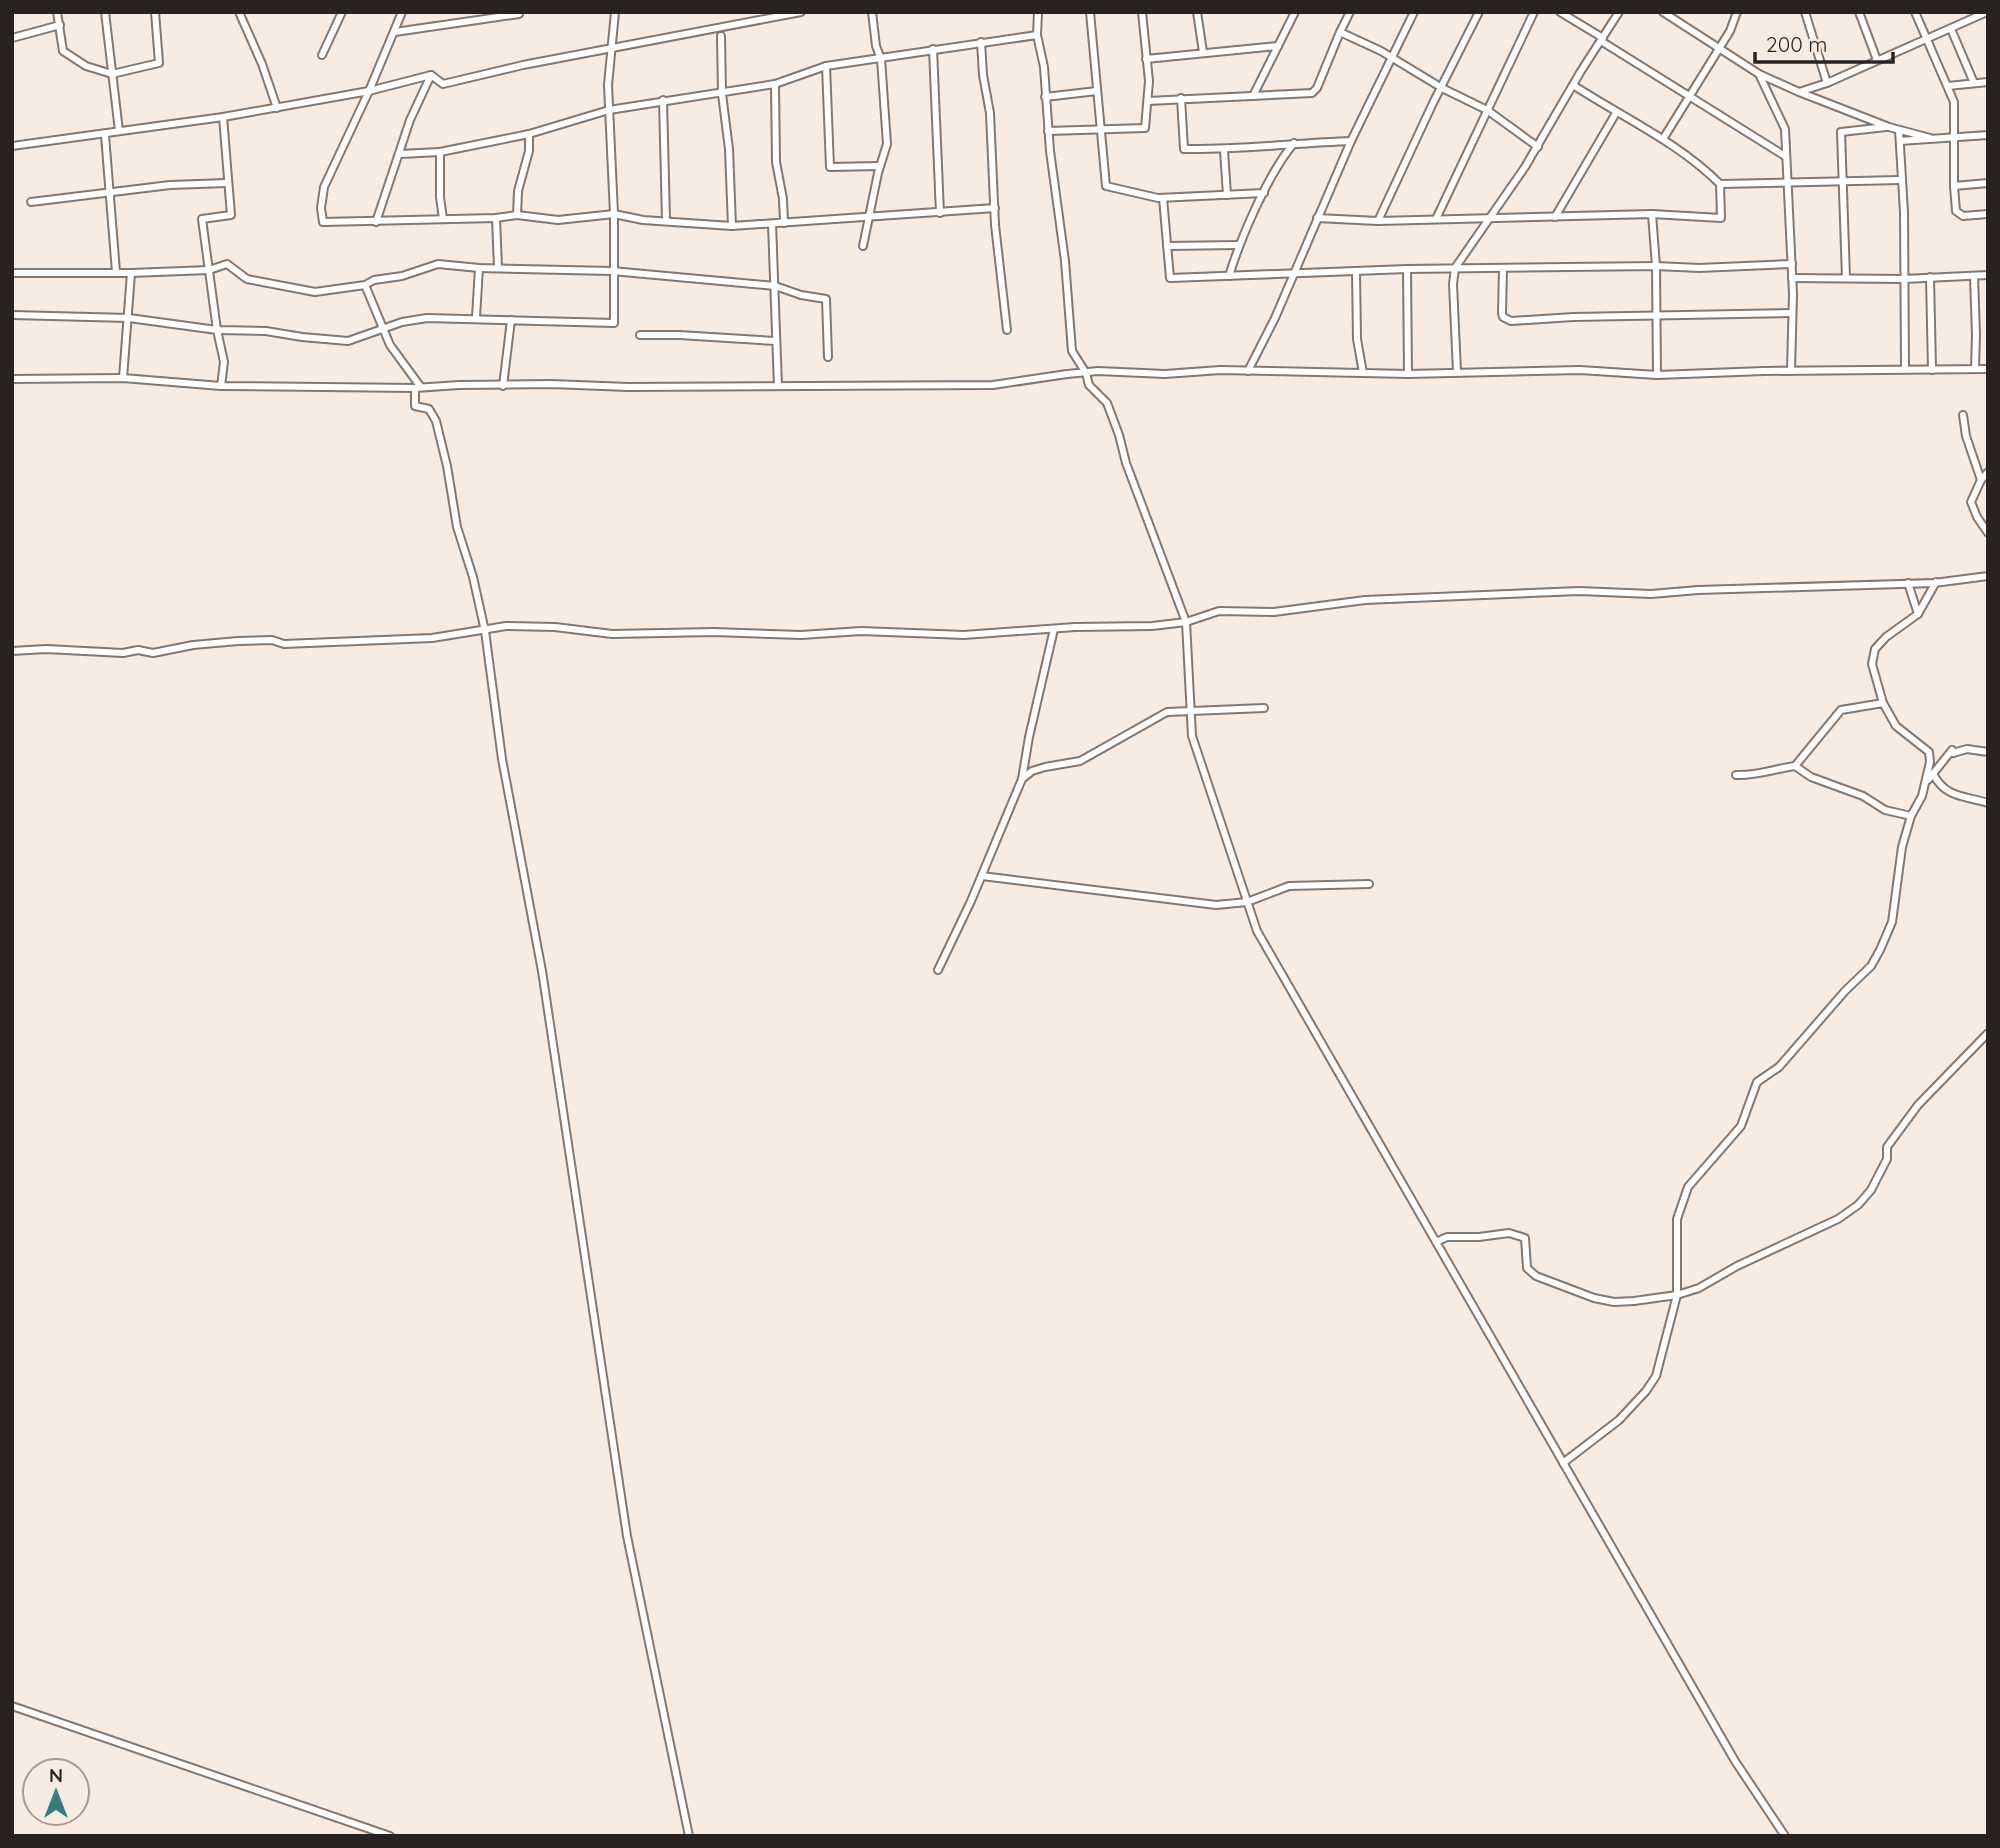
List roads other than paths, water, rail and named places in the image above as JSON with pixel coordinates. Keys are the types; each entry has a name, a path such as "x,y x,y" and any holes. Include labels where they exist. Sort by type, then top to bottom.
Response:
{"street":[{"path":"57,12 62,51 86,65 112,74 159,63 155,12"},
{"path":"105,12 119,131"},
{"path":"239,12 262,64 277,108"},
{"path":"322,55 342,12"},
{"path":"402,12 324,187 321,208 323,222 496,218 517,215 558,220 614,214 643,220 732,226 995,208"},
{"path":"12,315 129,318 217,330 266,331 348,341 402,322 427,318 476,317 614,323 614,214 608,85 615,12"},
{"path":"748,12 750,21"},
{"path":"431,75 443,84 523,65 800,12"},
{"path":"863,246 879,166 887,144 881,59 876,46 872,12"},
{"path":"1038,12 1037,35 1044,66 1048,131 1065,261 1072,351 1086,373 1089,385 1102,396 1108,407 1126,463 1186,622 1192,736 1257,931 1735,1762 1785,1836"},
{"path":"1090,12 1106,186 1135,195 1163,198 1264,193"},
{"path":"1048,131 1145,128 1149,81 1142,12"},
{"path":"1197,12 1203,52"},
{"path":"1253,96 1295,12"},
{"path":"1148,101 1312,93 1317,88 1339,32 1350,12"},
{"path":"1248,371 1275,318 1351,141 1414,12"},
{"path":"1378,221 1479,12"},
{"path":"1436,219 1534,12"},
{"path":"1560,12 1786,156"},
{"path":"1457,372 1453,284 1455,268 1538,147 1619,12"},
{"path":"1663,12 1759,74 1889,127 1930,138"},
{"path":"1663,139 1730,31 1737,12"},
{"path":"1805,12 1827,83"},
{"path":"1859,12 1878,60"},
{"path":"1915,12 1954,102 1952,135 1955,207 1959,215 1988,215"},
{"path":"1800,92 1928,40 1987,12"},
{"path":"395,32 519,14"},
{"path":"12,38 60,25"},
{"path":"1951,29 1974,83"},
{"path":"1339,32 1486,110 1538,147"},
{"path":"400,154 440,152 529,134 609,110 775,84 826,66 1037,35"},
{"path":"721,36 722,94 729,149 732,226"},
{"path":"981,42 983,75 990,113 995,208 1007,330"},
{"path":"1146,59 1278,46"},
{"path":"933,49 940,213"},
{"path":"826,66 830,167 879,166"},
{"path":"1759,74 1786,130 1792,264 1791,371"},
{"path":"12,146 105,135 277,108 369,91 431,75"},
{"path":"376,222 410,120 431,75"},
{"path":"1948,86 1988,82"},
{"path":"775,84 776,162 784,223"},
{"path":"1317,218 1378,221 1653,214 1721,218 1720,184 1705,169 1663,139 1573,85"},
{"path":"1045,97 1097,91"},
{"path":"1181,98 1184,149 1224,150 1351,141"},
{"path":"663,100 666,220"},
{"path":"1555,217 1616,113"},
{"path":"221,386 224,362 202,219 231,215 223,117"},
{"path":"1846,278 1841,132 1889,127"},
{"path":"1899,130 1904,212 1905,369"},
{"path":"517,215 518,191 529,151 529,134"},
{"path":"105,135 116,272"},
{"path":"1900,141 1952,135 1988,135"},
{"path":"1229,276 1238,245 1284,155 1294,143"},
{"path":"1224,150 1227,195"},
{"path":"440,152 443,219"},
{"path":"1720,184 1900,180"},
{"path":"31,202 170,185 227,183"},
{"path":"1954,186 1988,183"},
{"path":"1163,198 1170,278 1407,269 1656,266 1699,268 1792,264"},
{"path":"1653,214 1657,375"},
{"path":"496,218 498,268"},
{"path":"772,224 778,386"},
{"path":"1167,246 1238,245"},
{"path":"12,273 209,270 227,264 247,279 315,292 365,285 374,280 401,276 438,264 479,268 612,271 775,286 801,295 826,299 828,357"},
{"path":"476,317 479,268"},
{"path":"1503,268 1502,313 1503,317 1511,321 1792,313"},
{"path":"1407,269 1408,374"},
{"path":"1356,271 1357,339 1363,373"},
{"path":"123,378 131,273"},
{"path":"1792,278 1904,279 1988,275"},
{"path":"1974,276 1975,369"},
{"path":"1930,277 1933,370"},
{"path":"365,285 390,345 417,387 415,406 429,409 436,421 457,527 473,577 485,631 502,759 542,971 627,1536 689,1836"},
{"path":"503,386 511,320"},
{"path":"640,335 775,341"},
{"path":"12,379 123,378 221,386 417,387 551,384 628,387 993,385 1086,373 1248,371 1408,374 1580,370 1657,375 1988,369"},
{"path":"1964,415 1966,436 1980,480"},
{"path":"1988,472 1980,480 1971,502 1988,533"},
{"path":"12,651 46,649 123,653 138,650 153,653 193,645 272,639 284,644 432,638 506,626 555,627 612,634 727,632 802,635 861,631 876,634 964,635 1092,626 1152,626 1186,622 1219,611 1273,612 1365,600 1579,591 1651,594 1936,582 1988,576"},
{"path":"1936,582 1918,614 1886,637 1875,649 1872,664 1883,703 1896,726 1929,752 1934,775 1941,788 1955,795 1988,803"},
{"path":"1908,583 1918,614"},
{"path":"938,970 982,876 1021,779 1054,629"},
{"path":"1736,775 1756,776 1774,769 1795,766 1841,710 1883,703"},
{"path":"1021,779 1032,771 1045,767 1080,761 1167,712 1264,708"},
{"path":"1926,781 1934,775 1945,756 1952,750 1953,753 1968,749 1988,752"},
{"path":"1563,1463 1619,1420 1656,1376 1677,1295 1677,1219 1688,1187 1741,1126 1757,1082 1779,1067 1845,991 1871,967 1892,922 1898,869 1911,816 1923,796 1930,762"},
{"path":"1795,766 1811,777 1863,796 1885,810 1911,816"},
{"path":"982,876 1216,905 1247,902 1289,886 1369,884"},
{"path":"1436,1242 1447,1237 1509,1233 1525,1238 1527,1268 1536,1276 1594,1298 1634,1301 1699,1289 1737,1266 1838,1219 1857,1205 1871,1190 1886,1159 1887,1147 1911,1115 1988,1033"},
{"path":"12,1706 390,1836"}]}
